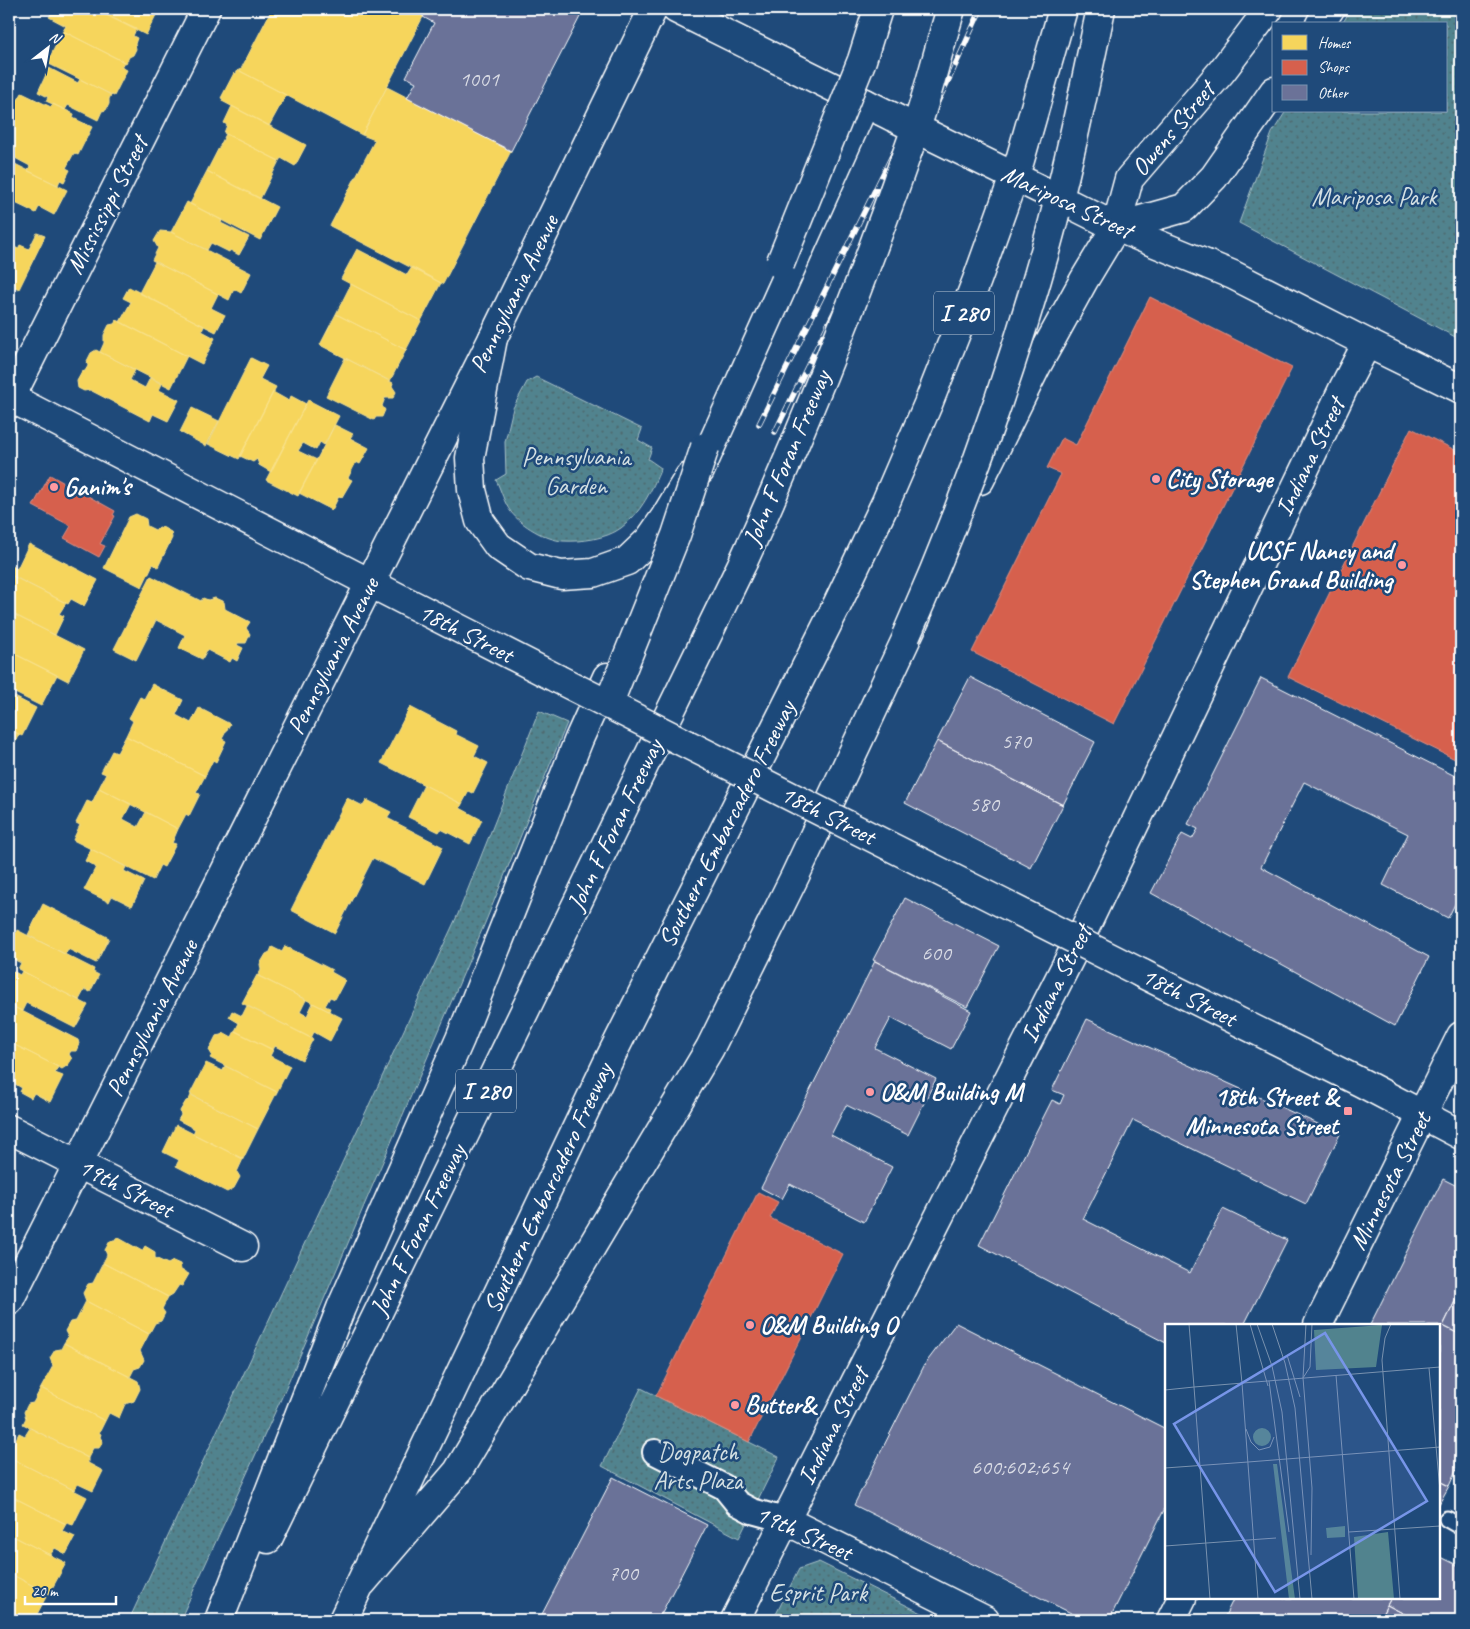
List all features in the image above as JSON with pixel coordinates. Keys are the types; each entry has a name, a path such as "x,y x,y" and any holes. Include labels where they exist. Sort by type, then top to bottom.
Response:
{"main road":[{"name":"Mississippi Street","path":"9,398 206,9"},
{"name":"Pennsylvania Avenue","path":"9,1301 493,338 653,9"},
{"name":"Mariposa Street","path":"676,9 1116,227 1234,275 1461,389"},
{"path":"608,705 676,535 705,448 862,60 878,9"},
{"name":"John F Foran Freeway","path":"229,1620 743,562 782,475 868,258 917,124 951,9"},
{"name":"Southern Embarcadero Freeway","path":"343,1620 606,1064 836,607 885,504 978,280 1020,160 1063,9"},
{"path":"821,812 891,671 922,600 970,479 1014,355 1046,248 1071,149 1101,9"},
{"name":"Owens Street","path":"1116,227 1129,179 1222,71 1269,9"},
{"path":"1321,22 1330,9"},
{"name":"Owens Street","path":"1116,227 1184,208 1214,177 1272,94"},
{"path":"219,1620 341,1308 460,1039 579,739 865,103"},
{"path":"362,1583 458,1471 710,1048 795,876 979,483 1032,376 1084,280 1116,227"},
{"path":"493,338 470,458 472,490 480,521 498,546 528,567 561,575 593,573 627,561 650,540 705,448"},
{"name":"Indiana Street","path":"736,1620 1084,930 1331,414 1367,343"},
{"name":"18th Street","path":"9,398 608,705 1461,1135"},
{"name":"Minnesota Street","path":"1318,1324 1461,1036"},
{"name":"19th Street","path":"9,1129 243,1246"},
{"name":"19th Street","path":"785,1520 985,1620"},
{"path":"1171,1620 1182,1599"}],"street":[{"name":"19th Street","path":"655,1452 724,1487 737,1503 752,1511 785,1520"}],"lane":[{"path":"1447,1519 1461,1527"}],"green space":[{"name":"Mariposa Park","path":"1351,9 1461,9 1461,340 1239,223 1272,133 1285,112 1448,112 1448,22 1343,22"},
{"name":"Pennsylvania Garden","path":"536,377 642,429 638,440 652,448 648,459 661,468 658,476 640,508 628,522 615,532 585,540 556,540 527,527 515,517 506,505 496,480 506,474 505,442 513,408 527,382"},
{"path":"539,711 567,723 485,923 286,1388 180,1620 129,1620 458,914"},
{"name":"Dogpatch Arts Plaza","path":"641,1388 779,1457 739,1538 602,1466"},
{"name":"Esprit Park","path":"819,1562 936,1620 773,1620 799,1569"}],"building: Homes":[{"path":"54,9 94,9 136,29 133,36 137,38 136,49 133,55 129,57 126,63 63,31 66,26 49,17"},
{"path":"94,9 159,9 146,35"},
{"path":"272,9 427,9 362,135 240,71"},
{"path":"63,31 124,62 121,67 127,70 114,96 47,63"},
{"path":"49,68 78,83 80,79 111,95 106,110 102,111 98,120 68,105 65,110 46,101 48,97 38,92"},
{"path":"238,70 286,95 269,126 222,101 223,99 221,98 234,73 236,74"},
{"path":"387,87 511,151 443,284 330,226 375,140 362,135"},
{"path":"22,93 51,107 53,104 74,114 73,118 92,127 78,155 74,153 66,168 70,170 64,182 60,180 58,185 28,171 30,166 15,158 13,163 9,161 9,100 10,97 18,100"},
{"path":"232,106 306,145 295,166 281,158 279,161 224,133 227,125 224,123"},
{"path":"226,134 279,161 260,199 207,171"},
{"path":"9,161 67,190 54,215 39,207 36,213 9,200"},
{"path":"207,171 277,207 260,240 190,204"},
{"path":"187,202 222,220 221,223 249,237 239,255 211,243 207,250 171,232"},
{"path":"160,231 171,232 251,273 241,293 234,289 229,300 152,260 158,248 154,241"},
{"path":"37,233 45,236 19,289 15,287 9,300 9,244 18,249 20,245 29,249"},
{"path":"357,249 407,275 412,267 441,283 421,321 341,279"},
{"path":"155,262 218,294 211,308 225,315 216,332 139,293"},
{"path":"351,284 421,321 406,350 336,314"},
{"path":"129,287 204,326 202,331 215,338 202,364 120,322 131,302 123,298"},
{"path":"336,314 406,350 390,381 320,345"},
{"path":"117,320 187,356 171,388 100,352 104,343 104,335 109,325 114,324"},
{"path":"96,350 135,370 130,380 145,388 150,378 162,384 159,390 179,400 168,421 153,414 150,421 90,390 84,391 78,388 77,381 88,366 87,361 91,353"},
{"path":"251,358 267,366 260,379 276,387 239,459 208,444"},
{"path":"345,358 393,383 392,386 396,392 393,398 385,398 382,406 385,410 382,417 376,417 374,420 326,396"},
{"path":"273,392 289,401 291,396 306,404 271,472 259,465 257,459 253,462 240,456"},
{"path":"308,400 339,416 324,445 320,442 316,450 303,443 298,451 317,460 298,496 266,480"},
{"path":"192,408 219,421 206,446 180,432"},
{"path":"335,425 353,434 350,438 369,448 360,464 356,462 348,478 352,480 342,497 339,496 332,510 299,493"},
{"path":"136,514 146,519 147,526 155,530 162,527 171,532 172,538 158,567 153,564 142,587 104,568 129,517"},
{"path":"29,544 98,580 84,606 71,599 68,604 9,574 9,564 17,569"},
{"path":"12,576 66,603 59,614 64,616 55,635 9,612 9,583"},
{"path":"151,576 201,601 203,598 208,600 215,598 224,602 225,609 250,622 246,628 250,634 246,643 238,643 237,645 243,648 237,661 232,658 230,662 207,650 202,659 179,648 185,635 156,620 136,660 114,649"},
{"path":"9,612 84,650 68,681 9,651"},
{"path":"9,651 57,675 41,706 9,690"},
{"path":"152,684 183,700 176,715 191,723 199,708 230,724 222,739 226,741 216,762 213,760 205,776 126,736 133,721 129,718 140,697 144,699"},
{"path":"9,694 36,708 22,736 9,729"},
{"path":"410,707 456,731 455,734 479,746 474,756 488,763 473,793 469,791 462,804 381,763"},
{"path":"9,729 19,734 12,748 9,746"},
{"path":"126,736 205,776 196,793 200,794 189,816 186,814 178,829 99,788 106,774 101,772 112,751 117,753"},
{"path":"424,785 462,804 460,808 482,820 470,844 441,829 439,832 408,817"},
{"path":"99,788 131,804 123,819 138,827 146,812 178,829 172,843 176,844 164,867 160,865 153,880 73,840 80,825 76,823 87,801 92,803"},
{"path":"347,798 363,806 367,800 391,812 387,818 443,847 425,884 373,858 335,933 291,910"},
{"path":"91,849 126,867 124,871 144,881 132,906 112,896 109,902 84,890 96,867 85,861"},
{"path":"43,904 109,938 96,963 68,949 65,954 28,935"},
{"path":"17,930 94,969 93,972 99,975 90,992 85,989 79,1000 18,969 21,963 9,957 9,946"},
{"path":"285,946 332,970 331,972 345,980 335,999 330,997 325,1006 330,1008 329,1011 258,976 261,970 260,964 272,947 282,952"},
{"path":"9,969 20,975 22,971 88,1005 75,1028 26,1003 22,1011 9,1005"},
{"path":"257,975 306,1000 300,1012 307,1016 313,1003 342,1018 330,1041 314,1032 311,1038 242,1003"},
{"path":"12,1006 78,1040 79,1044 76,1051 71,1051 69,1054 72,1059 68,1065 62,1069 9,1042 9,1011"},
{"path":"247,1006 313,1039 302,1060 275,1046 273,1050 235,1031 239,1023 229,1017 232,1011 242,1016"},
{"path":"235,1031 273,1050 270,1056 290,1066 277,1092 210,1058 212,1055 209,1050 216,1036 222,1035 223,1032 232,1037"},
{"path":"9,1042 58,1067 55,1073 63,1076 50,1102 34,1093 31,1098 20,1092 22,1088 10,1081 9,1084"},
{"path":"206,1063 223,1071 225,1066 277,1092 258,1129 190,1094"},
{"path":"191,1095 258,1129 243,1159 193,1134 195,1129 178,1120 181,1115 180,1111"},
{"path":"176,1125 243,1159 237,1172 240,1177 234,1188 227,1192 176,1166 179,1160 163,1152"},
{"path":"117,1237 142,1251 145,1246 155,1252 155,1258 168,1264 173,1261 180,1264 181,1270 189,1274 182,1286 179,1285 173,1294 168,1297 103,1263 107,1255 105,1250 110,1241 115,1241"},
{"path":"103,1263 168,1297 162,1309 165,1313 161,1321 155,1323 149,1334 86,1301 83,1293 88,1284 93,1283"},
{"path":"86,1301 149,1334 140,1351 144,1360 140,1367 134,1369 130,1377 64,1343 68,1337 65,1331 70,1322 76,1321"},
{"path":"64,1343 138,1381 140,1389 134,1401 125,1404 119,1418 109,1413 105,1421 41,1388 53,1366 50,1358 55,1350 61,1349"},
{"path":"41,1388 105,1421 99,1433 103,1442 99,1448 93,1448 88,1458 23,1424 26,1418 24,1412 28,1404 33,1403"},
{"path":"30,1428 88,1458 88,1463 103,1471 93,1491 78,1484 74,1490 9,1457 9,1453 19,1433 25,1436"},
{"path":"9,1457 87,1497 73,1525 66,1524 9,1495"},
{"path":"9,1495 66,1524 62,1531 75,1537 66,1554 55,1548 50,1555 9,1534"},
{"path":"9,1534 66,1563 49,1594 9,1573"},
{"path":"9,1573 35,1587 34,1590 46,1597 34,1620 21,1613 19,1617 9,1612"},
{"path":"9,1612 25,1620 9,1620"}],"building: Shops":[{"path":"1150,297 1292,368 1114,724 972,652 1061,474 1047,468 1062,438 1076,445"},
{"name":"UCSF Nancy and Stephen Grand Building","path":"1411,428 1461,453 1461,762 1288,677"},
{"path":"50,475 115,511 113,515 115,516 100,544 105,546 99,557 64,538 71,526 33,506"},
{"name":"O&M Building O","path":"758,1192 778,1202 770,1218 843,1254 749,1442 656,1396"}],"building: Other":[{"path":"427,9 579,9 583,11 511,151 407,98 416,82 406,77 434,23 423,17"},
{"path":"970,677 1095,742 1063,805 937,741"},
{"path":"1261,678 1461,779 1461,892 1448,918 1383,885 1408,834 1304,782 1261,867 1429,957 1395,1026 1151,893 1182,834 1192,839 1198,829 1188,824"},
{"path":"937,741 1063,805 1031,868 905,803"},
{"path":"905,898 999,946 967,1007 873,960"},
{"name":"O&M Building M","path":"875,961 971,1011 951,1049 891,1018 875,1048 936,1079 908,1135 846,1105 831,1135 892,1167 864,1222 790,1184 782,1199 761,1188"},
{"path":"1087,1019 1340,1134 1306,1204 1133,1120 1083,1219 1190,1273 1223,1209 1287,1240 1245,1324 1165,1324 1165,1342 979,1245 1052,1100 1060,1104 1064,1095 1052,1090"},
{"path":"1443,1179 1461,1188 1461,1289 1443,1326 1461,1335 1461,1460 1449,1486 1440,1482 1440,1324 1370,1324"},
{"path":"1461,1289 1461,1335 1443,1326"},
{"path":"956,1323 1165,1428 1165,1508 1109,1620 1085,1620 854,1505 925,1364"},
{"path":"613,1477 707,1525 658,1620 539,1620"},
{"path":"1440,1482 1449,1486 1440,1502"},
{"path":"1440,1556 1461,1567 1461,1620 1416,1620 1387,1605 1390,1599 1440,1599"},
{"path":"1234,1599 1390,1599 1379,1620 1223,1620"},
{"path":"1387,1605 1416,1620 1379,1620"}],"railway":[{"path":"759,424 935,69 962,9"},
{"path":"775,432 950,77 981,9"}],"place":[{"name":"City Storage","path":"1156,479"},
{"name":"Ganim's","path":"54,487"},
{"name":"UCSF Nancy and Stephen Grand Building","path":"1402,565"},
{"name":"O&M Building M","path":"870,1092"},
{"name":"18th Street & Minnesota Street","path":"1348,1111"},
{"name":"O&M Building O","path":"750,1325"},
{"name":"Butter&","path":"735,1405"}]}
